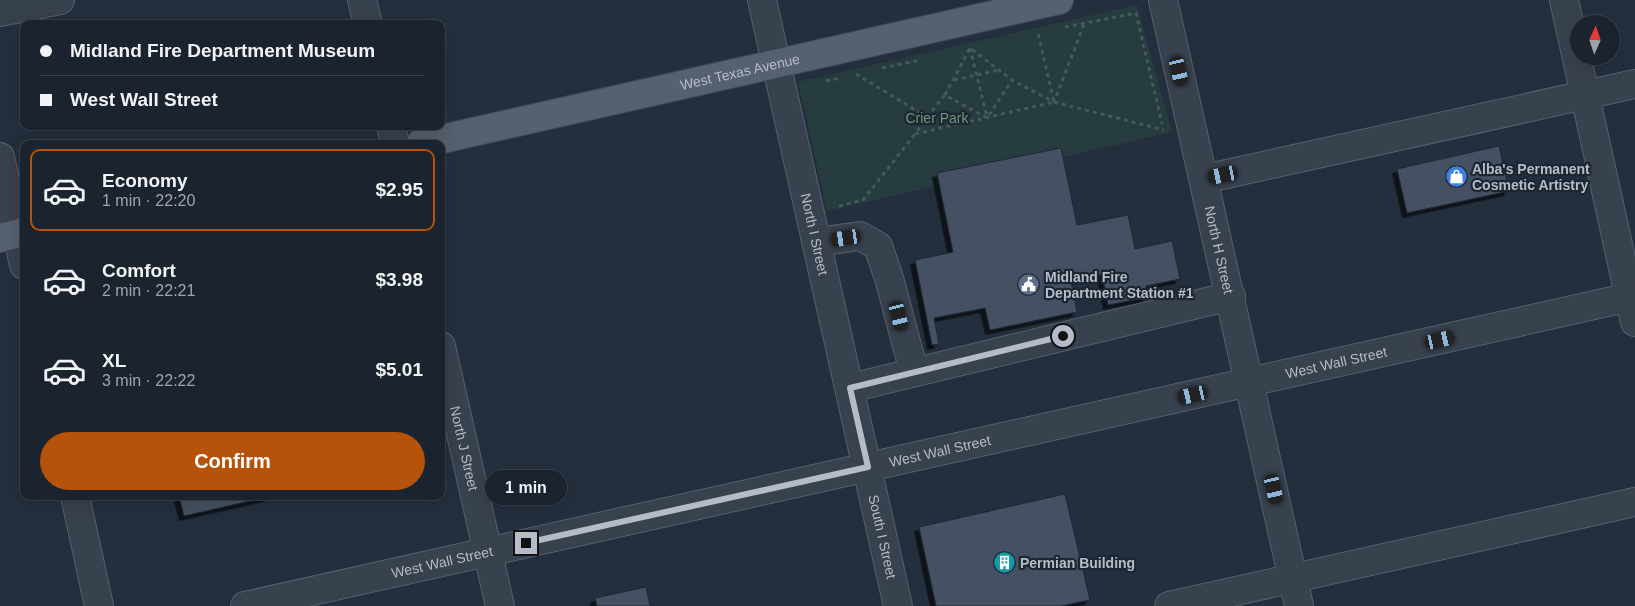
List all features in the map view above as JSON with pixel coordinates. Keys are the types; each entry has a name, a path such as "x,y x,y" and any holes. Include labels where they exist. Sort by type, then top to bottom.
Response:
{"main road":[{"name":"West Texas Avenue","path":"438,140 1059,0"}],"street":[{"path":"0,12 60,0"},
{"path":"362,0 367,20"},
{"name":"North I Street","path":"762,0 776,64 821,209 816,242 868,467"},
{"name":"North H Street","path":"1163,0 1300,606"},
{"path":"1564,0 1633,305"},
{"path":"1204,179 1635,84"},
{"path":"0,157 13,235 20,254"},
{"path":"816,242 860,236 878,246 889,278 914,372"},
{"path":"850,388 1230,296"},
{"name":"West Wall Street","path":"245,606 1250,382 1633,305"},
{"name":"North J Street","path":"445,363 500,606"},
{"name":"South I Street","path":"868,467 898,606"},
{"path":"76,500 99,606"},
{"path":"1170,606 1635,502"}],"path":[{"path":"1060,28 1136,13 1164,130"},
{"path":"1054,102 1085,22"},
{"path":"1030,35 1045,32"},
{"path":"1038,33 1054,102"},
{"path":"962,50 978,46"},
{"path":"970,48 1012,80 1054,102 1164,130 1191,124"},
{"path":"970,48 987,118"},
{"path":"821,209 863,200 945,95 970,48"},
{"path":"880,69 924,59"},
{"path":"953,80 999,70"},
{"path":"819,82 863,73"},
{"path":"856,74 927,117"},
{"path":"987,118 1012,80"},
{"path":"945,95 987,118"},
{"path":"915,134 1054,102"},
{"path":"821,209 839,206"}],"green space":[{"name":"Crier Park","path":"1137,5 1172,132 827,211 798,82"}],"building":[{"path":"1499,146 1509,191 1407,213 1397,169"},
{"path":"1061,148 1077,225 1128,215 1135,249 1172,241 1180,279 1146,286 1148,297 1108,305 1102,275 1071,281 1077,312 990,330 985,308 934,318 939,344 932,345 915,260 953,252 937,173"},
{"name":"Permian Building","path":"1065,494 1090,600 1061,606 936,606 919,527"},
{"path":"180,500 254,500 184,516"},
{"path":"646,587 650,606 597,606 595,598"}],"place":[{"name":"Alba's Permanent Cosmetic Artistry","path":"1456,177"},
{"name":"Midland Fire Department Station #1","path":"1029,285"},
{"name":"Permian Building","path":"1004,563"}],"route":[{"path":"526,543 868,467 850,388 1063,336"}]}
